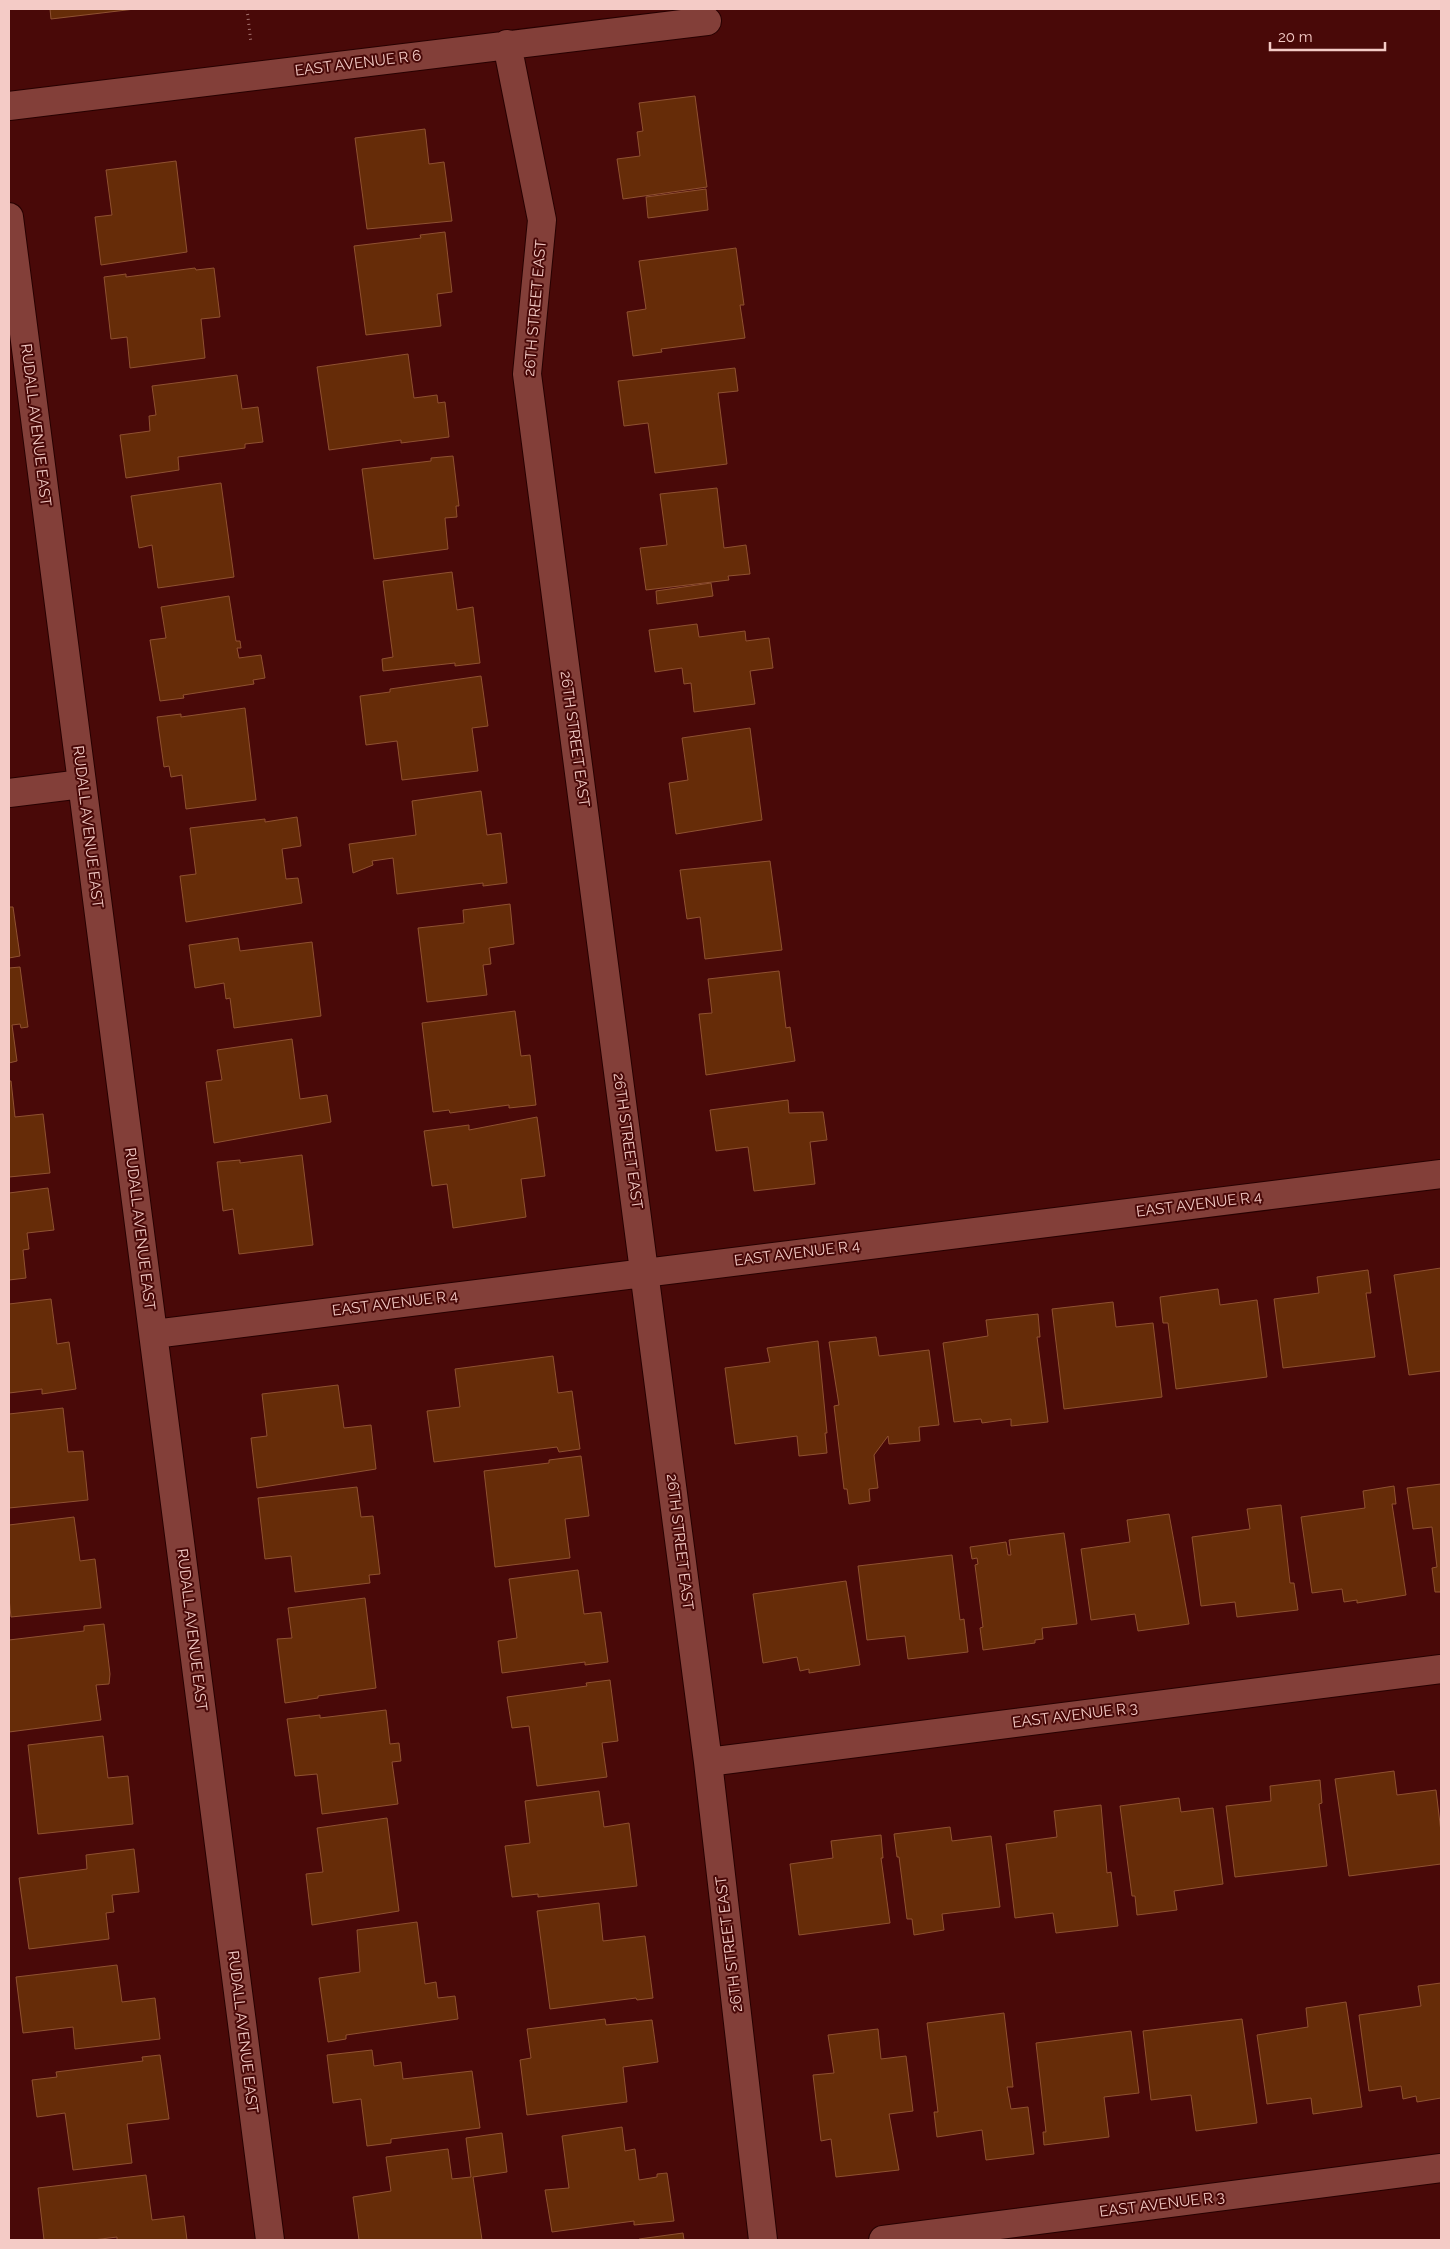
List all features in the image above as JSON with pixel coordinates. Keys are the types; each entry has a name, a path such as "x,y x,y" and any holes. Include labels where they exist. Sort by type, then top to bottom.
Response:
{"street":[{"name":"EAST AVENUE R 6","path":"9,106 707,21"},
{"name":"26TH STREET EAST","path":"507,44 542,220 527,374 646,1272 708,1762 763,2240"},
{"name":"RUDALL AVENUE EAST","path":"9,217 270,2240"},
{"path":"9,793 82,784"},
{"name":"EAST AVENUE R 4","path":"154,1334 1441,1174"},
{"name":"EAST AVENUE R 3","path":"708,1762 1441,1669"},
{"name":"EAST AVENUE R 3","path":"883,2240 1441,2168"}],"building":[{"path":"50,9 135,9 51,19"},
{"path":"695,96 707,187 623,199 617,159 640,156 637,132 643,131 639,103"},
{"path":"425,129 429,164 444,162 452,221 367,229 355,138"},
{"path":"176,161 187,252 101,265 95,217 112,215 106,170"},
{"path":"706,189 708,210 648,218 646,197"},
{"path":"445,232 452,292 437,294 441,326 366,335 354,246 421,238 420,235"},
{"path":"736,248 744,305 740,305 745,338 661,349 662,352 633,356 627,312 646,309 639,261"},
{"path":"195,268 196,270 214,268 220,317 201,319 205,358 130,368 127,337 111,339 104,277 126,274 126,277"},
{"path":"408,354 414,398 437,395 438,403 445,402 449,437 401,443 401,440 329,450 317,367"},
{"path":"735,368 738,391 718,393 727,464 655,473 648,423 624,426 618,381"},
{"path":"237,375 242,409 258,407 263,442 245,444 245,448 178,457 179,470 126,478 120,435 150,431 149,416 156,415 152,386"},
{"path":"453,456 459,506 456,506 457,517 445,518 448,549 374,559 362,469 431,461 431,458"},
{"path":"221,483 234,577 158,588 152,545 139,548 131,496"},
{"path":"717,488 724,548 746,545 750,574 728,576 729,580 646,590 640,548 667,545 660,494"},
{"path":"452,572 457,610 473,607 480,663 455,666 455,663 383,671 382,659 393,657 383,581"},
{"path":"711,583 713,596 657,604 656,591"},
{"path":"229,596 236,641 240,641 241,648 237,648 239,658 261,655 265,678 253,680 254,684 183,695 184,698 160,701 150,640 166,638 161,607"},
{"path":"697,624 699,637 745,631 746,641 769,638 773,668 750,671 755,704 694,712 691,683 684,684 682,668 655,672 649,630"},
{"path":"481,676 488,726 472,728 478,771 402,780 397,741 366,745 360,696 390,692 390,689"},
{"path":"245,708 256,800 186,809 182,775 171,777 169,766 164,767 157,717 181,714 181,717"},
{"path":"750,728 762,820 676,834 669,783 688,780 682,738"},
{"path":"481,791 487,835 501,833 507,883 483,886 483,883 397,894 393,858 372,861 373,865 353,873 349,844 416,835 412,801"},
{"path":"297,817 301,846 282,849 286,879 298,878 302,903 186,922 180,876 196,874 190,828 265,819 265,822"},
{"path":"770,861 782,950 705,959 700,917 687,919 680,870"},
{"path":"510,904 514,944 489,948 491,964 483,965 487,995 427,1002 418,928 464,923 463,910"},
{"path":"9,907 13,907 20,956 9,958"},
{"path":"238,938 240,951 312,942 321,1016 234,1028 230,998 226,999 224,983 195,988 189,945"},
{"path":"20,967 28,1027 21,1028 20,1024 12,1025 17,1061 9,1063 9,968"},
{"path":"779,971 786,1028 790,1027 795,1061 706,1075 699,1014 712,1013 708,979"},
{"path":"515,1011 521,1056 530,1055 536,1105 509,1108 509,1105 450,1113 449,1110 433,1112 422,1023"},
{"path":"292,1039 300,1099 327,1095 331,1122 214,1143 206,1082 222,1080 217,1050"},
{"path":"9,1081 11,1081 15,1117 43,1114 50,1173 9,1177"},
{"path":"788,1100 789,1113 823,1112 827,1140 810,1142 815,1184 754,1191 748,1147 716,1151 710,1110"},
{"path":"537,1117 545,1176 521,1179 526,1217 453,1228 447,1184 432,1186 424,1131 469,1125 469,1130"},
{"path":"302,1155 313,1245 239,1254 233,1209 223,1211 217,1162 240,1160 240,1163"},
{"path":"48,1188 54,1230 27,1233 29,1249 23,1250 26,1278 9,1280 9,1193"},
{"path":"1441,1268 1441,1371 1409,1375 1394,1275"},
{"path":"1368,1270 1371,1293 1366,1293 1375,1357 1283,1368 1274,1299 1319,1293 1317,1277"},
{"path":"1218,1289 1220,1305 1257,1300 1267,1377 1176,1389 1168,1323 1163,1323 1160,1297"},
{"path":"51,1299 57,1344 69,1342 76,1389 42,1394 42,1389 9,1393 9,1304"},
{"path":"1113,1302 1116,1327 1153,1323 1162,1397 1064,1409 1052,1309"},
{"path":"1038,1314 1040,1337 1037,1337 1048,1422 1011,1426 1011,1419 982,1423 981,1419 954,1422 943,1343 988,1336 986,1320"},
{"path":"876,1337 879,1356 929,1350 939,1425 919,1427 920,1441 889,1444 888,1436 874,1455 878,1488 869,1489 870,1501 849,1504 847,1489 844,1489 834,1406 839,1405 829,1342"},
{"path":"818,1341 827,1433 825,1433 827,1453 799,1456 797,1436 735,1444 725,1368 770,1362 767,1348"},
{"path":"553,1356 558,1393 572,1391 580,1449 559,1452 557,1447 434,1462 427,1411 460,1407 455,1369"},
{"path":"338,1385 344,1428 371,1425 376,1469 257,1488 251,1438 267,1436 262,1394"},
{"path":"63,1408 68,1452 83,1451 88,1500 9,1508 9,1414"},
{"path":"581,1456 589,1516 565,1519 570,1558 495,1567 484,1471 549,1463 549,1460"},
{"path":"1441,1484 1441,1592 1435,1592 1432,1568 1437,1567 1432,1527 1413,1529 1407,1488"},
{"path":"1394,1486 1396,1504 1392,1504 1406,1595 1357,1603 1357,1600 1344,1602 1342,1589 1312,1593 1301,1517 1365,1508 1363,1491"},
{"path":"357,1487 361,1517 373,1516 380,1574 369,1575 370,1583 295,1592 291,1556 265,1559 258,1498"},
{"path":"1281,1505 1290,1583 1294,1583 1298,1610 1237,1617 1235,1602 1201,1606 1192,1537 1250,1529 1247,1509"},
{"path":"1169,1514 1189,1624 1138,1631 1135,1614 1091,1620 1081,1549 1130,1542 1127,1520"},
{"path":"74,1517 80,1561 95,1559 101,1608 11,1617 9,1598 9,1525"},
{"path":"1064,1533 1077,1624 1042,1628 1043,1639 1035,1640 1035,1643 983,1650 980,1628 983,1627 975,1565 978,1564 977,1558 972,1559 970,1547 1006,1542 1008,1555 1011,1555 1009,1540"},
{"path":"952,1555 960,1620 964,1619 968,1652 908,1659 905,1636 867,1640 858,1566"},
{"path":"578,1570 584,1614 601,1612 608,1662 585,1665 585,1662 502,1673 498,1641 517,1638 509,1579"},
{"path":"846,1581 860,1665 809,1673 809,1669 800,1671 797,1657 763,1663 753,1594"},
{"path":"365,1598 376,1688 318,1696 318,1698 285,1703 277,1639 292,1638 288,1608"},
{"path":"104,1624 110,1674 109,1684 96,1685 101,1720 9,1732 9,1640 84,1631 84,1626"},
{"path":"610,1680 618,1741 602,1743 607,1777 537,1786 529,1726 512,1728 507,1697 587,1686 586,1683"},
{"path":"386,1710 390,1744 399,1743 401,1761 392,1762 398,1804 322,1814 317,1774 295,1776 287,1719 320,1715 320,1718"},
{"path":"103,1736 108,1778 128,1776 133,1824 38,1834 28,1745"},
{"path":"1394,1771 1397,1795 1436,1790 1441,1832 1441,1864 1349,1876 1335,1779"},
{"path":"1320,1780 1322,1803 1319,1804 1327,1866 1235,1877 1226,1806 1271,1801 1270,1786"},
{"path":"599,1791 604,1827 629,1823 637,1886 538,1897 538,1894 512,1897 505,1846 530,1843 525,1801"},
{"path":"1179,1798 1181,1812 1213,1808 1223,1884 1174,1891 1177,1910 1137,1915 1135,1896 1132,1896 1120,1806"},
{"path":"1101,1805 1107,1873 1111,1872 1118,1926 1056,1933 1053,1913 1015,1918 1006,1844 1057,1837 1054,1811"},
{"path":"387,1818 399,1911 312,1925 306,1874 323,1872 317,1828"},
{"path":"950,1827 952,1841 991,1836 1000,1907 942,1914 944,1930 914,1935 912,1919 907,1919 894,1834"},
{"path":"881,1835 883,1858 881,1858 890,1923 799,1935 790,1864 833,1858 831,1841"},
{"path":"134,1849 139,1892 112,1895 114,1912 106,1913 109,1939 29,1949 19,1878 87,1869 86,1855"},
{"path":"599,1903 603,1941 645,1936 653,1998 637,2000 636,1998 550,2009 537,1911"},
{"path":"417,1922 425,1984 436,1982 438,1998 455,1996 458,2019 346,2035 346,2039 328,2042 319,1978 360,1972 357,1930"},
{"path":"117,1965 122,2002 155,1998 160,2039 75,2049 73,2027 23,2033 16,1977"},
{"path":"1441,1983 1441,2098 1417,2102 1416,2096 1403,2099 1401,2086 1369,2091 1359,2015 1421,2006 1418,1986"},
{"path":"1346,2002 1362,2107 1313,2114 1311,2098 1267,2104 1257,2035 1308,2027 1306,2008"},
{"path":"1004,2013 1013,2087 1007,2087 1011,2109 1028,2107 1034,2154 986,2160 982,2130 937,2137 934,2112 938,2112 927,2023"},
{"path":"605,2019 606,2025 652,2020 658,2062 623,2067 627,2102 527,2115 520,2060 531,2058 527,2029"},
{"path":"1242,2019 1257,2123 1196,2131 1191,2095 1151,2100 1143,2031"},
{"path":"878,2029 881,2059 906,2056 913,2111 889,2114 899,2170 836,2177 831,2139 821,2141 813,2075 834,2073 828,2035"},
{"path":"1131,2031 1139,2093 1104,2097 1109,2137 1044,2145 1043,2132 1046,2132 1036,2043"},
{"path":"372,2050 374,2066 401,2062 403,2079 472,2071 480,2128 391,2139 391,2143 367,2146 361,2099 333,2103 327,2055"},
{"path":"160,2055 169,2119 127,2124 132,2163 73,2170 65,2113 37,2117 32,2080 57,2077 56,2072 143,2061 142,2057"},
{"path":"622,2127 625,2151 635,2149 639,2180 667,2173 674,2221 634,2225 634,2221 552,2232 545,2190 569,2188 562,2136"},
{"path":"502,2133 507,2172 473,2177 482,2240 359,2240 353,2197 391,2191 386,2157 448,2149 452,2179 471,2177 466,2138"},
{"path":"146,2175 152,2220 184,2216 187,2240 117,2240 117,2237 93,2240 44,2240 38,2188"},
{"path":"683,2233 684,2240 639,2240 639,2239"}]}
